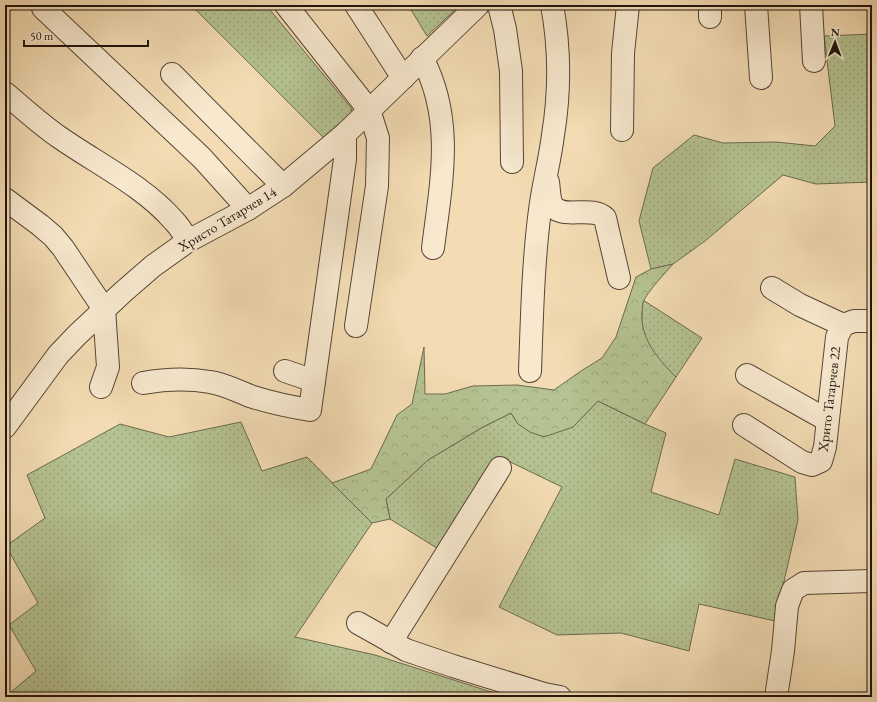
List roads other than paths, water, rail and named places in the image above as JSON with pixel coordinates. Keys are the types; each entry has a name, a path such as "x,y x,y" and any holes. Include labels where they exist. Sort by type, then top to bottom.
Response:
{"street":[{"path":"286,5 369,110 378,138 377,186 356,326"},
{"path":"356,5 403,78"},
{"name":"Христо Татарчев 14","path":"5,427 58,355 77,334 104,309 153,266 188,241 248,209 283,186 346,134 422,58 478,5"},
{"path":"499,5 505,29 511,71 512,162"},
{"path":"530,371 531,320 540,209 554,134 558,78 557,41 552,5"},
{"path":"622,130 623,53 628,5"},
{"path":"756,5 761,78"},
{"path":"810,5 814,62"},
{"path":"43,8 202,158 248,209"},
{"path":"422,58 433,81 439,100 443,127 442,170 433,248"},
{"path":"172,74 283,186"},
{"path":"5,93 34,119 60,138 87,154 155,201 175,221 188,241"},
{"path":"143,383 161,380 185,379 212,382 282,405 310,410 345,159 346,134"},
{"path":"549,162 550,197 552,204 556,210 566,212 596,212 602,214 605,218 619,278"},
{"path":"5,199 53,236 63,248 104,309 108,367 101,388"},
{"path":"772,288 800,305 843,325 854,321 872,321"},
{"name":"Хрито Татарчев 22","path":"744,424 802,462 812,465 821,461 837,337 843,325"},
{"path":"285,371 314,381"},
{"path":"747,375 827,420"},
{"path":"391,642 500,468"},
{"path":"776,697 783,652 787,606 793,590 804,583 872,581"},
{"path":"358,623 406,650 452,666 544,694 560,697"}]}
